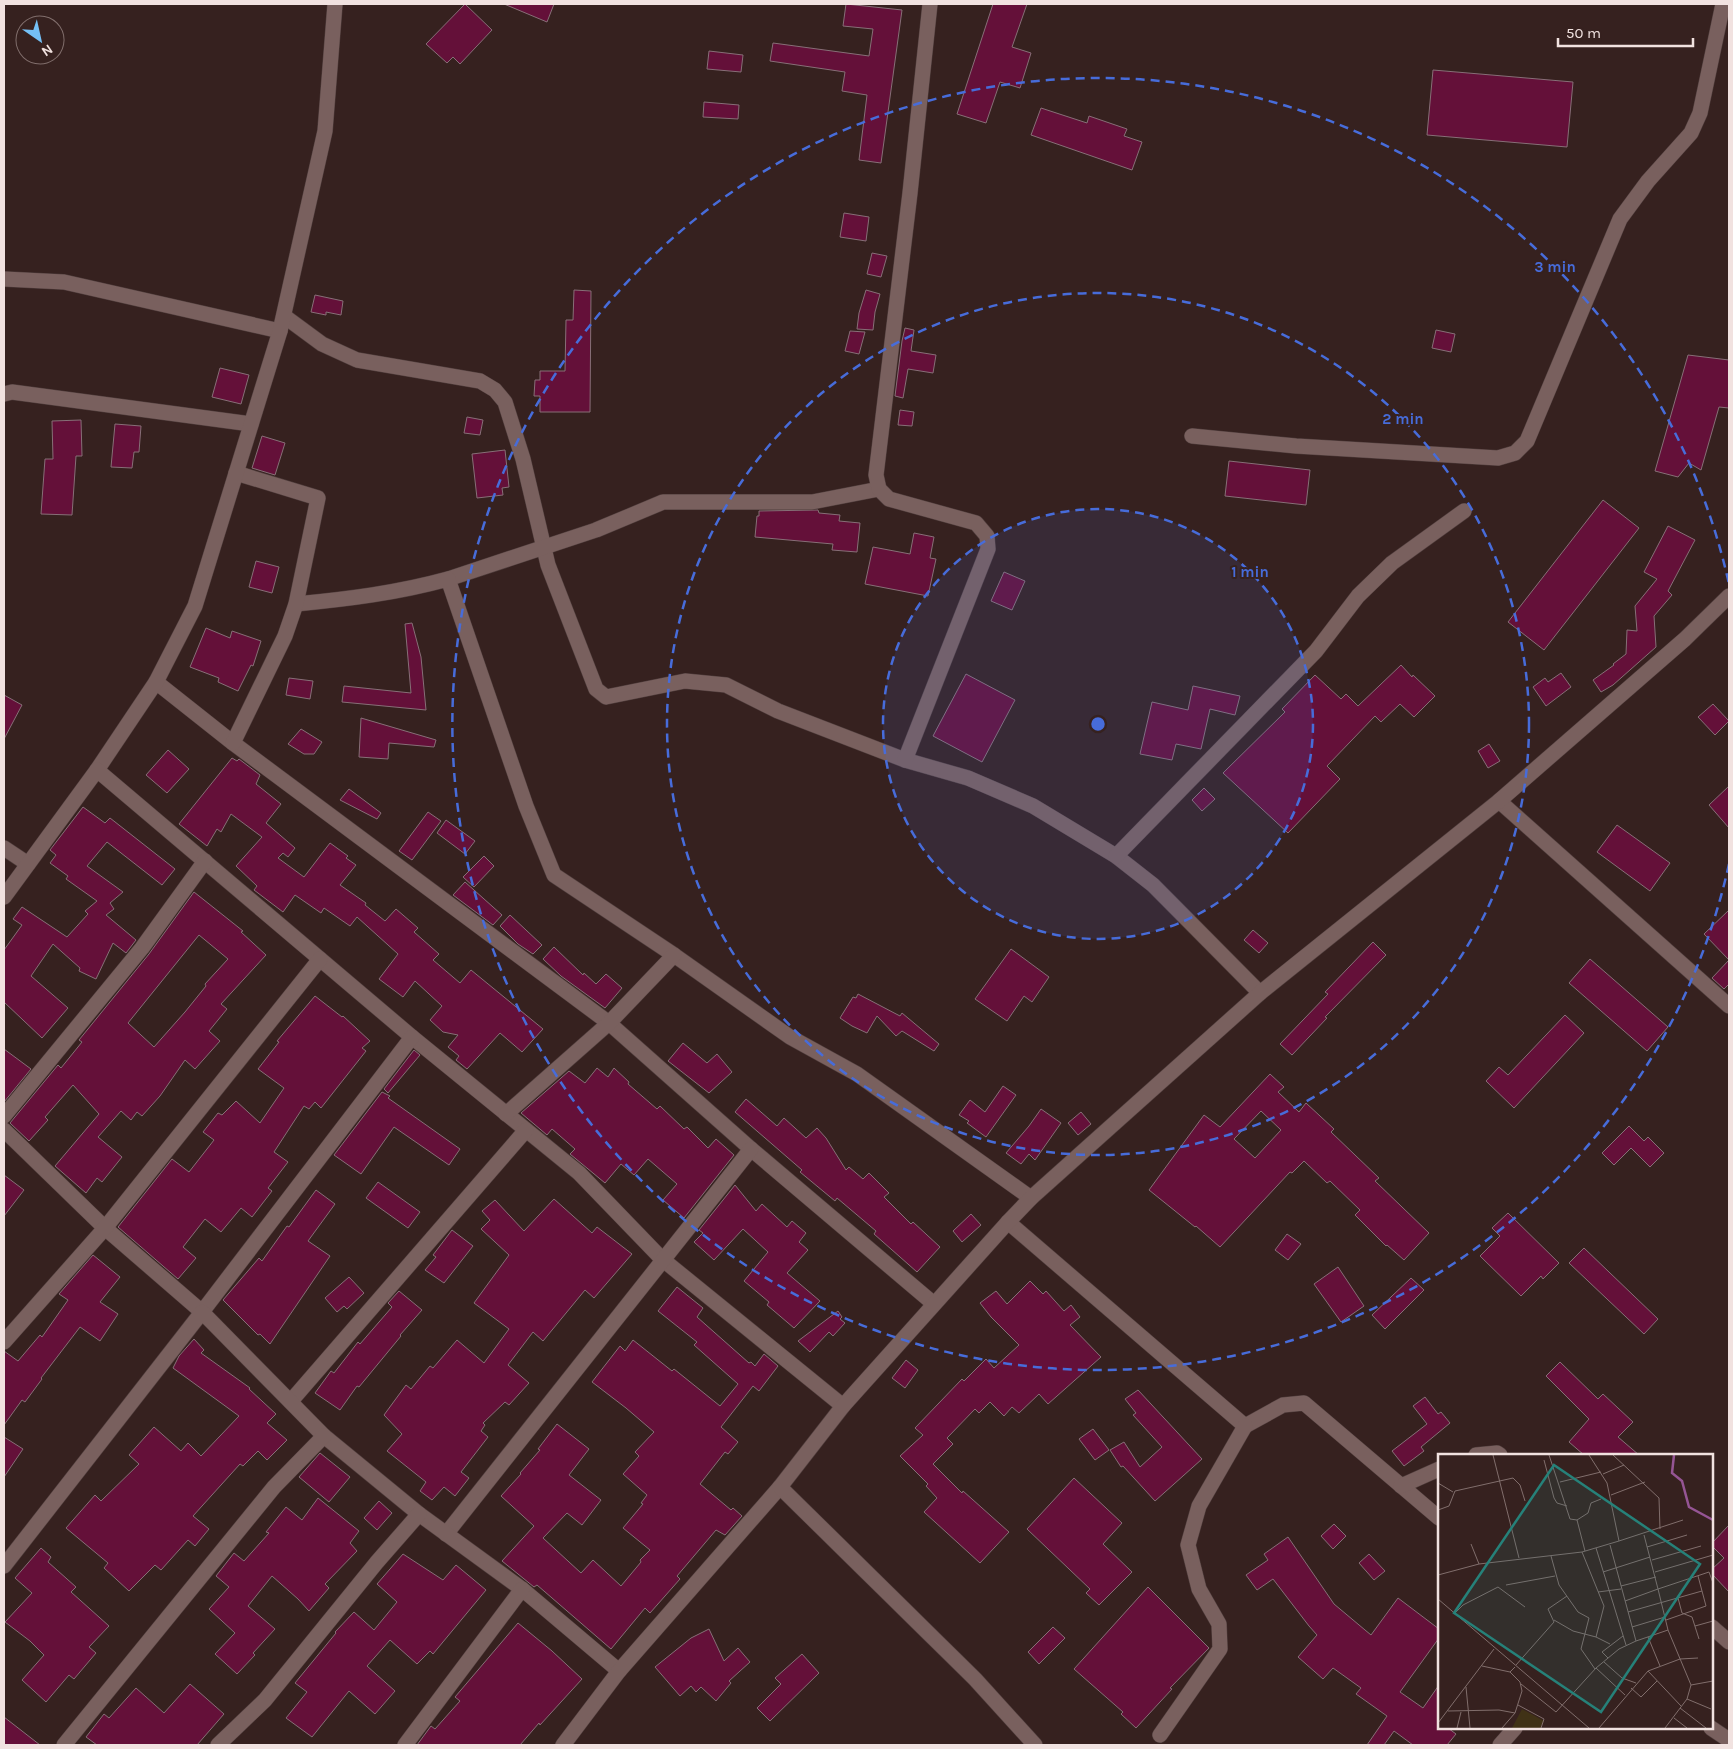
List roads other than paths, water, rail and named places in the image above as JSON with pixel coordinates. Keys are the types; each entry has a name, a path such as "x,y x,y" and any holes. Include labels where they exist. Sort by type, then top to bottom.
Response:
{"street":[{"path":"4,897 97,770 156,682 195,606 282,324 325,131 335,4"},
{"path":"905,760 988,549 987,536 976,522 889,499 879,489 876,475 910,193 930,4"},
{"path":"1192,436 1296,446 1498,458 1515,453 1528,441 1620,219 1648,181 1691,133 1700,113 1723,4"},
{"path":"4,279 64,282 282,324 356,360 480,381 495,390 505,402 517,440 543,548 596,689 606,697 685,681 726,685 778,711 905,760 968,778 1033,806 1116,856 1153,885 1260,993"},
{"path":"4,394 12,392 251,424"},
{"path":"232,743 285,636 296,604 318,498 236,473"},
{"path":"296,604 357,598 411,589 448,579 596,530 663,502 812,502 879,489"},
{"path":"1116,856 1316,651 1358,596 1392,563 1464,511"},
{"path":"448,579 526,806 554,875 674,955 790,1037 857,1074 1031,1198"},
{"path":"563,1745 619,1671 780,1487 843,1406 1031,1198 1260,993 1500,801 1685,639 1729,596"},
{"path":"156,682 232,743 609,1023 750,1150 934,1304"},
{"path":"97,770 412,1036 579,1173 662,1259 843,1406"},
{"path":"1500,801 1729,1006"},
{"path":"4,848 28,864"},
{"path":"4,1116 142,948 205,861"},
{"path":"506,1114 609,1023 674,955"},
{"path":"4,1342 106,1228 320,958"},
{"path":"4,1566 202,1312 412,1036"},
{"path":"4,1130 106,1228 202,1312 292,1401 324,1436 419,1514 522,1589 619,1671"},
{"path":"292,1401 526,1130"},
{"path":"446,1534 750,1150"},
{"path":"1008,1222 1245,1426"},
{"path":"1160,1735 1220,1649 1219,1624 1199,1589 1188,1545 1199,1506 1245,1426 1283,1405 1304,1403 1438,1517"},
{"path":"64,1745 274,1487 324,1436"},
{"path":"1401,1486 1438,1469"},
{"path":"780,1487 975,1678 1035,1745"},
{"path":"218,1745 265,1700 377,1562 419,1514"},
{"path":"405,1745 522,1589"},
{"path":"1713,1628 1729,1642"},
{"path":"1500,1745 1514,1729"},
{"path":"1712,1729 1729,1740"}]}
